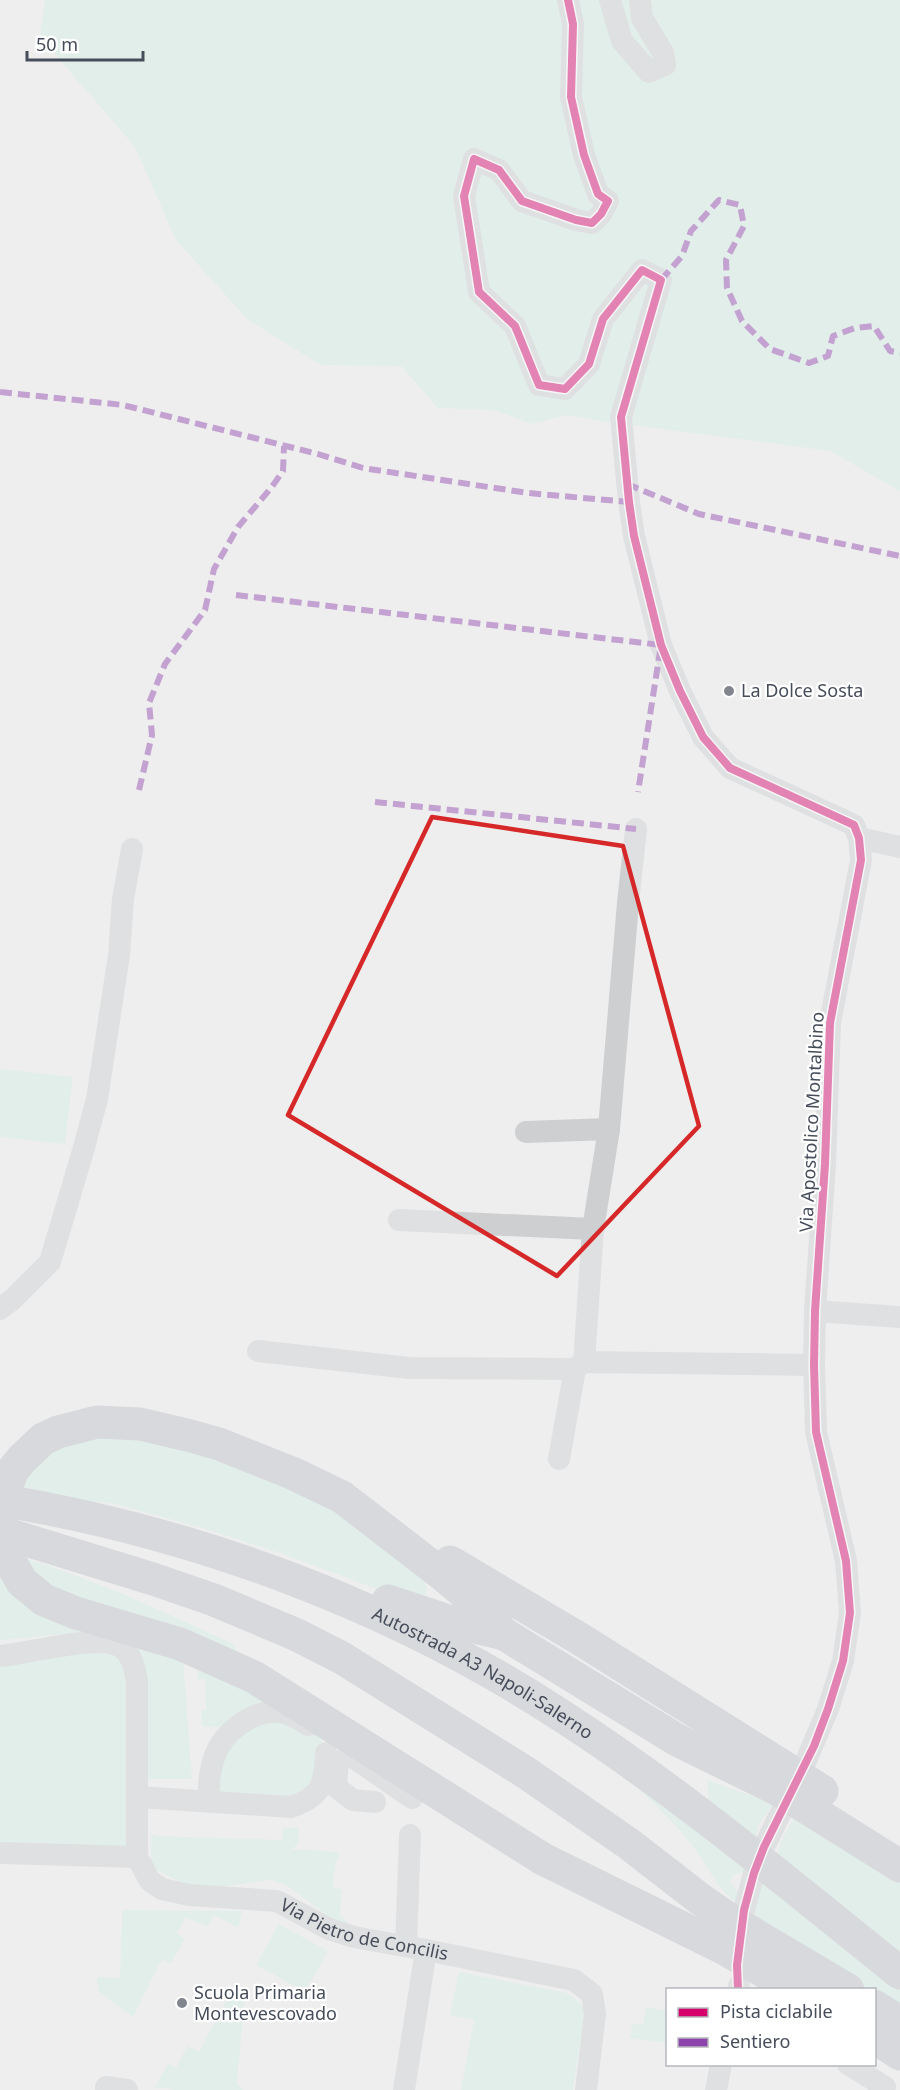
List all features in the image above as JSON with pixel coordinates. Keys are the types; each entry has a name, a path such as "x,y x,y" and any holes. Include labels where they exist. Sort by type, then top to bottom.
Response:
{"highway":[{"path":"3,1493 21,1460 43,1439 76,1426 97,1422 118,1422 163,1428 219,1444 292,1473 342,1497 590,1646 900,1840"},
{"name":"Autostrada A3 Napoli-Salerno","path":"3,1493 156,1534 314,1588 373,1613 506,1681 576,1725 648,1775 900,1972"},
{"path":"342,1497 443,1575 504,1634 677,1740 777,1789 900,1866"},
{"path":"84,1516 143,1522 206,1536 445,1620 504,1634"},
{"path":"2,1543 74,1554 214,1600 288,1630 342,1658 525,1772 629,1844 700,1899 738,1915 847,1988"},
{"path":"2,1543 22,1582 44,1600 76,1613 180,1644 254,1677 543,1859 723,1948 783,1984"},
{"path":"738,1915 807,1988"},
{"path":"876,2007 900,2022"},
{"path":"876,2038 900,2054"}],"street":[{"path":"568,0 573,24 571,98 584,155 598,194 608,201 601,214 592,223 576,220 522,201 499,170 474,159 464,196 479,292 515,326 539,386 565,389 589,364 603,319 642,270 661,280 621,417 634,536 661,645 680,692 703,737 730,768 854,825 859,838 900,847"},
{"path":"610,0 622,41 649,72 665,65 663,53 642,18 640,0"},
{"path":"559,1459 579,1365 593,1229 609,1129 636,829"},
{"name":"Via Apostolico Montalbino","path":"803,1768 828,1709 843,1661 850,1612 846,1562 816,1432 814,1365 830,1023 861,860 859,838"},
{"path":"0,1309 14,1299 50,1262 80,1162 97,1099 119,955 123,899 132,849"},
{"path":"526,1132 609,1129"},
{"path":"399,1220 593,1229"},
{"path":"815,1311 900,1317"},
{"path":"258,1351 409,1368 814,1365"},
{"path":"0,1853 137,1857 138,1797 137,1681 135,1666 121,1647 78,1643 2,1658"},
{"path":"208,1801 210,1774 220,1744 235,1727 257,1716 278,1712 307,1723 332,1750 412,1798"},
{"path":"138,1797 291,1807 303,1803 322,1786 332,1750"},
{"path":"332,1750 336,1788 353,1800 375,1802"},
{"path":"764,1847 785,1804"},
{"path":"404,2090 416,1948 410,1835"},
{"name":"Via Pietro de Concilis","path":"137,1857 150,1881 162,1889 189,1895 277,1901 329,1929 354,1937 574,1980 592,1994 595,2014 586,2090"},
{"path":"738,1915 754,1874"},
{"path":"716,2090 721,2066"},
{"path":"856,2066 886,2073"},
{"path":"106,2090 106,2087 127,2090"}],"highlighted area":[{"path":"432,817 623,846 699,1126 557,1276 288,1115"}],"green space":[{"path":"45,0 900,0 900,491 830,451 566,415 532,424 493,410 438,408 401,366 321,365 248,320 176,240 135,147 40,37"},
{"path":"0,1069 73,1077 65,1144 0,1137"},
{"path":"92,1434 139,1436 186,1448 328,1504 424,1578 427,1589 424,1600 401,1598 280,1553 199,1527 115,1504 23,1492 25,1471 41,1455"},
{"path":"21,1557 102,1585 231,1643 238,1652 235,1653 54,1593"},
{"path":"0,1575 91,1632 0,1640"},
{"path":"136,1642 183,1657 192,1779 148,1779"},
{"path":"79,1652 116,1655 126,1670 128,1847 0,1844 0,1665"},
{"path":"198,1661 281,1702 229,1728 202,1726 201,1710 206,1710 205,1679 198,1679"},
{"path":"290,1719 322,1739 322,1770 302,1800 211,1798 213,1774 239,1729"},
{"path":"707,1780 773,1803 759,1825 755,1841 709,1804"},
{"path":"630,1781 747,1864 744,1872 734,1874 730,1882 737,1890 741,1905 719,1886 677,1827"},
{"path":"797,1812 900,1876 900,1957 777,1858 781,1841"},
{"path":"299,1827 298,1845 291,1849 340,1852 335,1865 333,1888 342,1889 340,1915 354,1929 331,1918 286,1885 271,1880 197,1890 151,1867 151,1834 282,1840 283,1828"},
{"path":"766,1879 900,1984 900,2011 876,1996 876,1988 864,1988 750,1915 753,1893"},
{"path":"122,1910 242,1911 238,1928 214,1915 207,1926 185,1918 177,1933 185,1939 171,1964 162,1959 133,2017 98,1991 97,1977 120,1978"},
{"path":"279,1924 328,1951 305,1992 256,1965"},
{"path":"459,1972 567,1993 580,2003 585,2012 573,2090 461,2090 474,2020 450,2015"},
{"path":"232,1990 245,1993 237,2084 243,2090 176,2090 155,2087 168,2063 176,2068 187,2046 199,2052"},
{"path":"646,2007 666,2011 666,2043 630,2038 632,2024 643,2025"}],"marked path":[{"path":"661,280 682,256 691,231 719,200 740,205 744,226 726,260 727,288 742,321 770,349 809,363 828,356 833,336 855,328 874,326 890,351 900,353"},
{"path":"0,392 123,405 318,454 363,468 528,493 629,502"},
{"path":"139,790 152,735 149,703 165,664 205,610 214,569 238,527 283,471 284,446"},
{"path":"627,484 699,514 900,556"},
{"path":"236,595 661,645 638,792"},
{"path":"375,802 636,829"}],"cycle path":[{"path":"568,0 573,24 571,97 584,155 598,194 608,201 601,214 592,223 576,220 522,201 499,170 474,159 464,196 479,292 515,326 539,385 565,389 589,364 603,319 642,270 661,280 621,417 634,536 661,645 680,691 703,737 730,768 854,825 859,838 861,860 830,1023 814,1365 816,1432 846,1561 850,1613 843,1661 828,1709 814,1746 764,1847 754,1873 744,1910 737,1965 738,1988"}],"place":[{"name":"La Dolce Sosta","path":"729,691"},
{"name":"Scuola Primaria Montevescovado","path":"182,2003"}]}
